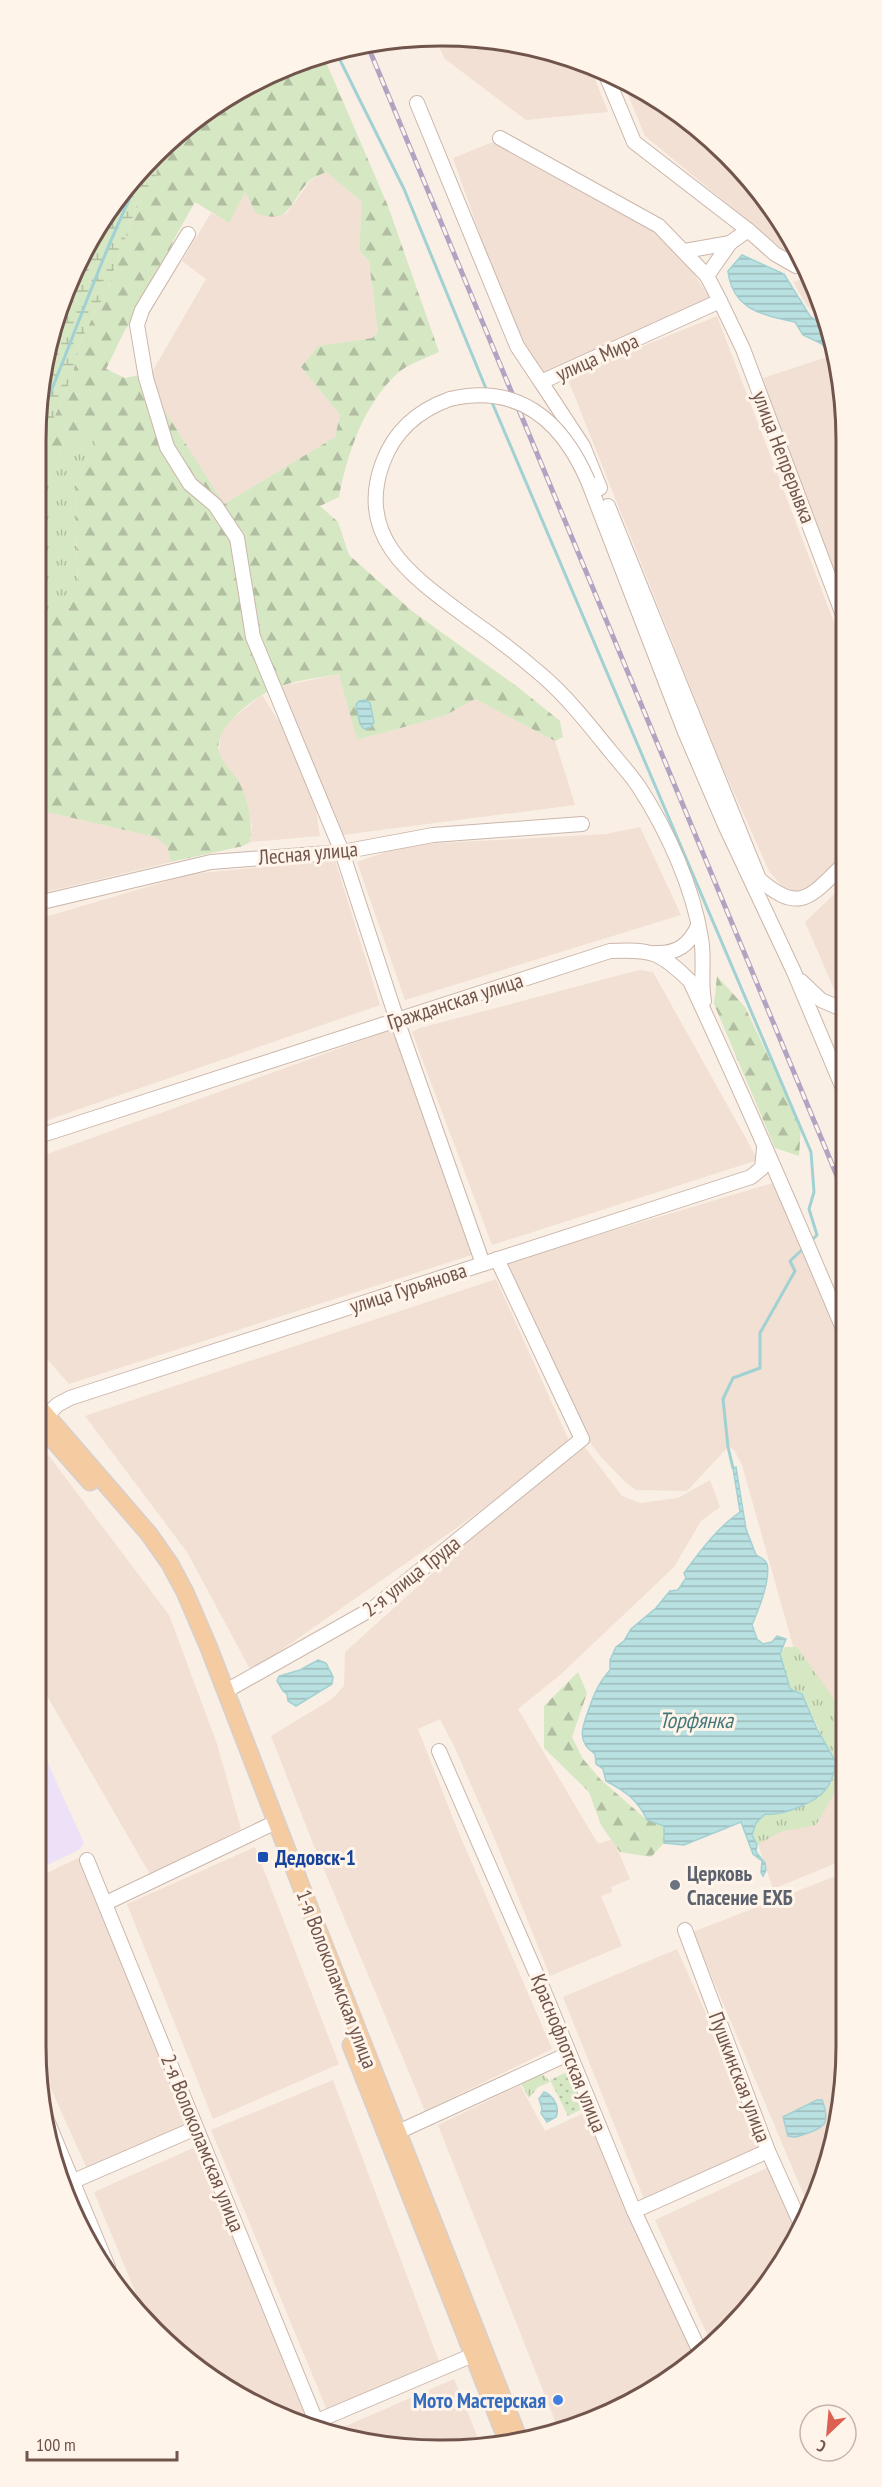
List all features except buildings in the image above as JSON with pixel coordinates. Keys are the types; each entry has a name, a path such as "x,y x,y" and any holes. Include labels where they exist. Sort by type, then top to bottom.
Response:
{"main road":[{"name":"1-я Волоколамская улица","path":"46,1422 123,1502 170,1564 198,1620 226,1690 271,1825 504,2435"},
{"name":"1-я Волоколамская улица","path":"46,1423 142,1545 174,1595 200,1652 398,2132 517,2433"}],"street":[{"path":"610,85 634,142 748,230 774,255 794,265"},
{"name":"улица Мира","path":"417,103 517,346 541,382 720,301"},
{"path":"500,138 659,226 707,276 720,301"},
{"path":"707,276 730,243 748,230"},
{"path":"188,234 142,309 137,325 146,378 166,447 190,484 215,505 237,538 253,637 342,852 397,1020 483,1264"},
{"path":"685,251 730,243"},
{"name":"улица Непрерывка","path":"720,301 743,349 836,596"},
{"path":"541,382 583,446 759,879 769,887 797,900 812,895 836,873"},
{"path":"708,1021 703,998 702,945 691,894 666,836 638,786 572,705 544,678 472,620 422,585 397,559 385,537 378,514 377,495 379,477 386,453 399,432 428,408 450,399 487,395 512,400 534,410 561,435 581,465 685,732 724,825 794,972 836,1073"},
{"name":"Лесная улица","path":"46,901 211,862 342,852 433,836 582,824"},
{"path":"645,951 674,952 689,942 698,926"},
{"name":"Гражданская улица","path":"46,1134 610,951 640,949 668,961 690,981 764,1149 784,1187 836,1312"},
{"path":"794,972 821,1000 836,1007"},
{"name":"улица Гурьянова","path":"46,1415 70,1398 751,1177 762,1168 764,1149"},
{"name":"2-я улица Труда","path":"226,1690 375,1607 582,1439 497,1259"},
{"name":"Краснофлотская улица","path":"439,1751 543,1989 634,2211 697,2346"},
{"path":"106,1903 271,1825"},
{"name":"2-я Волоколамская улица","path":"87,1860 312,2419"},
{"name":"Пушкинская улица","path":"685,1930 768,2151 797,2215"},
{"path":"398,2132 568,2054"},
{"path":"71,2182 196,2128"},
{"path":"634,2211 768,2151"},
{"path":"320,2422 473,2355"}],"shaded area":[{"path":"439,46 467,47 518,54 568,67 595,78 608,112 526,120 445,59"},
{"path":"628,94 681,128 720,162 754,201 788,254 645,136"},
{"path":"498,140 644,221 688,265 711,300 541,374 510,321 453,158"},
{"path":"326,172 362,202 359,250 369,261 378,332 372,338 318,346 301,367 340,415 335,437 224,504 161,405 152,372 206,279 182,261 211,213 229,222 245,191 252,206 286,214 311,180"},
{"path":"801,280 814,312 807,306 793,282"},
{"path":"717,316 836,628 836,864 807,892 797,892 781,885 769,871 719,759 567,377"},
{"path":"827,359 835,415 836,581 763,378"},
{"path":"340,674 357,740 444,716 475,699 555,741 575,805 342,835 277,687"},
{"path":"262,695 293,744 316,810 320,836 250,842 252,825 240,784 219,756 220,738 227,723"},
{"path":"46,812 155,837 167,846 171,862 46,892"},
{"path":"640,827 681,915 405,1000 357,862 406,845 606,834"},
{"path":"335,860 380,1005 46,1121 46,917 191,874"},
{"path":"836,893 836,991 835,991 805,922"},
{"path":"639,970 653,972 758,1160 492,1245 412,1032"},
{"path":"393,1029 472,1255 69,1384 46,1358 46,1154"},
{"path":"776,1182 836,1324 836,1715 793,1646 742,1465 734,1450 728,1447 687,1491 636,1490 626,1483 601,1457 580,1429 505,1263"},
{"path":"496,1279 570,1443 465,1522 251,1671 187,1552 85,1416"},
{"path":"584,1446 622,1496 640,1503 678,1498 710,1480 720,1507 701,1521 674,1567 560,1675 518,1709 598,1844 613,1839 630,1879 611,1887 612,1892 601,1896 622,1946 550,1976 498,1847 440,1719 418,1729 456,1826 552,2049 425,2111 312,1841 271,1736 332,1699 344,1686 345,1652 518,1496"},
{"path":"46,1452 169,1615 217,1744 241,1829 151,1876 46,1694"},
{"path":"46,1759 84,1843 79,1850 46,1866"},
{"path":"836,1790 836,1863 773,1889 756,1838"},
{"path":"255,1847 339,2064 213,2119 127,1904"},
{"path":"78,1858 195,2129 89,2173 48,2083 46,2046 46,1874"},
{"path":"836,1876 835,2072 822,2148 805,2197 693,1932"},
{"path":"677,1949 768,2152 644,2199 563,1997"},
{"path":"333,2080 439,2361 327,2410 211,2130"},
{"path":"520,2085 545,2131 586,2112 694,2349 638,2388 592,2410 556,2423 438,2125"},
{"path":"202,2144 312,2419 244,2388 201,2359 162,2325 138,2299 94,2192"},
{"path":"775,2164 796,2217 783,2243 754,2286 708,2336 655,2220"},
{"path":"454,2379 478,2439 415,2440 342,2428"}],"green space":[{"path":"327,63 388,206 439,352 407,367 386,385 366,414 359,430 352,447 339,497 320,506 338,522 349,555 412,611 519,688 560,721 563,737 555,741 475,699 444,716 357,740 339,674 283,685 267,692 235,716 221,736 218,747 221,757 238,780 249,812 250,842 243,846 171,862 167,846 155,837 46,812 46,615 70,607 78,588 75,502 77,479 100,434 82,430 61,449 46,486 46,428 51,425 72,376 81,340 107,290 134,213 163,163 201,128 244,99 290,77","holes":["326,172 362,202 359,250 369,261 378,332 372,338 318,346 301,367 340,415 335,437 224,504 161,405 152,372 125,378 106,369 125,330 142,307 164,268 173,241 195,202 229,223 245,192 256,213 276,216 288,210 309,181"]},
{"path":"169,155 134,213 107,290 81,340 72,376 51,425 46,428 54,364 67,314 87,267 99,244 128,201"},
{"path":"82,430 100,434 77,480 75,502 78,588 70,607 46,615 46,486 61,449"},
{"path":"717,976 745,1007 801,1126 799,1156 775,1148 714,1004"},
{"path":"785,1647 797,1647 834,1699 836,1703 836,1766 802,1694 790,1689 780,1654"},
{"path":"578,1672 587,1693 572,1737 583,1759 601,1780 647,1820 664,1826 664,1843 651,1857 620,1852 601,1825 589,1792 544,1748 544,1706"},
{"path":"836,1766 836,1793 816,1825 780,1832 757,1845 752,1835 756,1823 765,1814 790,1811 806,1804 820,1794 831,1781"},
{"path":"567,2072 584,2108 568,2116 550,2080"},
{"path":"542,2073 550,2082 538,2087 529,2098 520,2082"}],"water":[{"path":"742,255 784,274 810,316 817,321 824,346 803,335 795,322 761,313 743,302 731,284 728,271"},
{"path":"365,700 370,703 374,722 371,727 364,729 360,724 356,705 359,701"},
{"name":"Торфянка","path":"736,1467 746,1529 756,1555 765,1561 768,1570 763,1595 752,1625 757,1639 763,1644 772,1642 777,1636 786,1639 780,1654 790,1689 802,1694 817,1729 836,1762 828,1786 817,1797 800,1807 781,1813 765,1814 756,1823 752,1835 757,1845 756,1852 765,1863 766,1870 763,1876 762,1861 753,1854 741,1822 684,1845 664,1843 664,1826 647,1820 630,1797 606,1781 603,1769 596,1764 595,1754 588,1749 582,1737 582,1730 593,1698 610,1670 610,1660 616,1647 670,1591 678,1590 686,1578 684,1573 703,1548 724,1525 740,1512 733,1468"},
{"path":"318,1660 326,1663 333,1677 332,1684 296,1706 288,1701 287,1694 277,1681 279,1676 300,1670"},
{"path":"544,2092 553,2099 557,2106 556,2117 547,2122 541,2113 539,2099"},
{"path":"817,2100 822,2100 825,2108 824,2124 816,2130 795,2137 788,2136 783,2117"}],"waterway":[{"path":"340,60 404,189 487,391"},
{"path":"50,394 102,261 130,199"},
{"path":"491,400 811,1152 814,1192 809,1209 817,1235 811,1241"},
{"path":"733,1468 728,1447 723,1399 733,1378 760,1368 760,1333 795,1271 790,1261 804,1248"}],"railway":[{"path":"371,53 836,1174"}],"place":[{"name":"Дедовск-1","path":"263,1857"},
{"name":"Церковь Спасение ЕХБ","path":"675,1885"},
{"name":"Мото Мастерская","path":"558,2400"}]}
